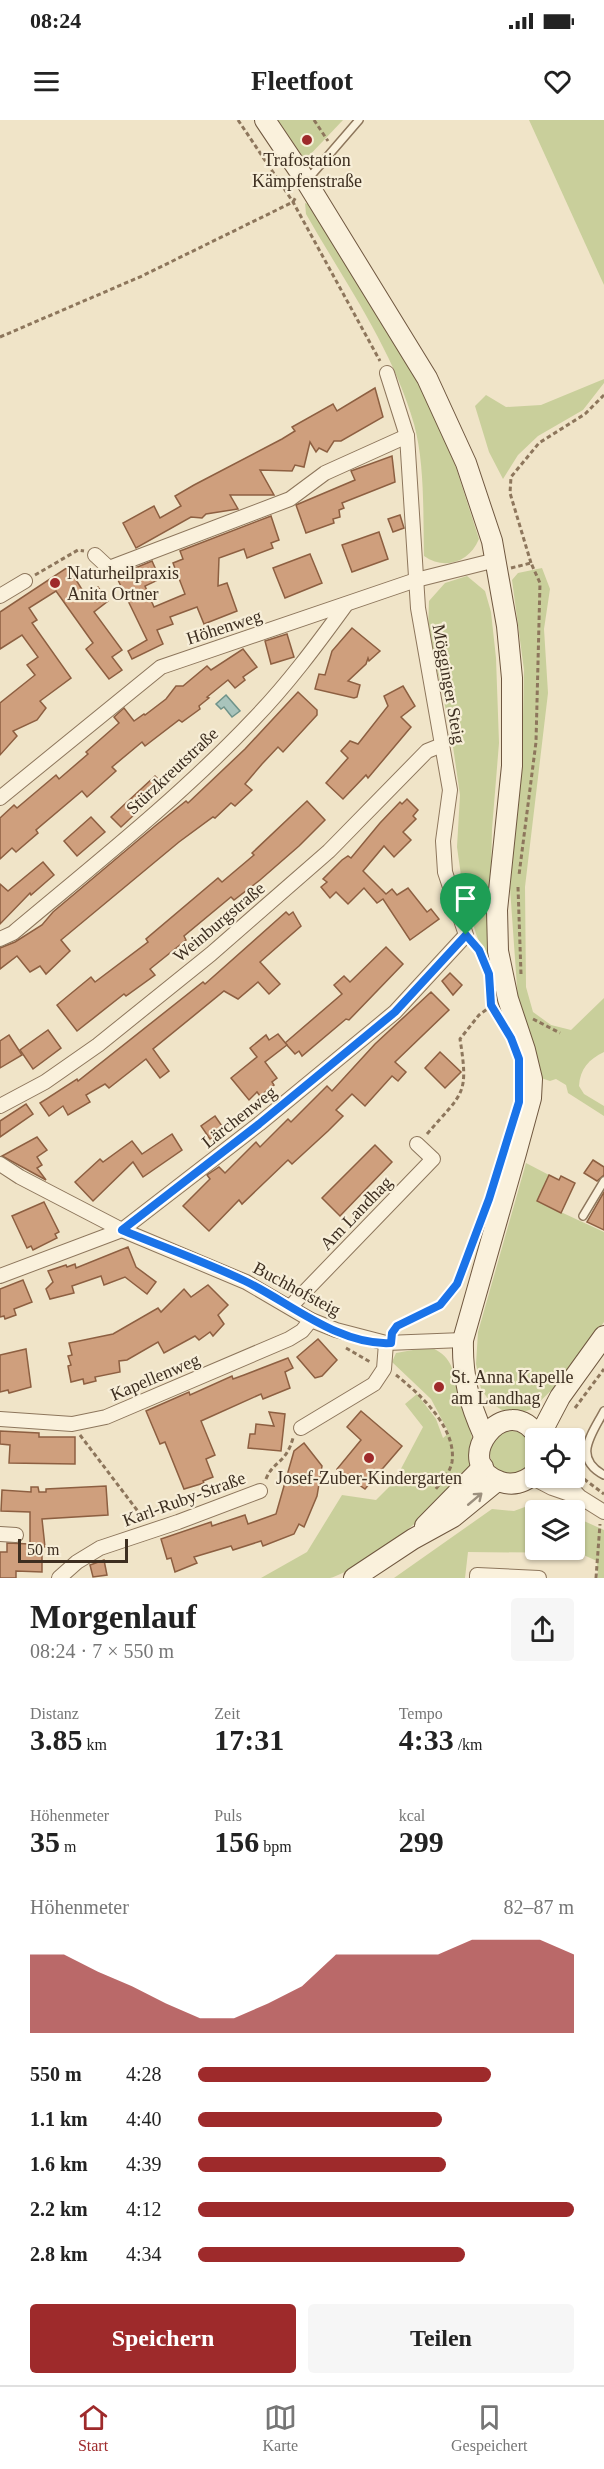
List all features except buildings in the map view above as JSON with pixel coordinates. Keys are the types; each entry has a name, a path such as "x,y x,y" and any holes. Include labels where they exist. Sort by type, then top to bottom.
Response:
{"street":[{"path":"265,120 306,181 427,378 466,463 497,566 507,626 513,719 512,766 497,910 496,1003 525,1050 532,1079 531,1098 463,1340 462,1368 471,1408 484,1436"},
{"name":"Mögginger Steig","path":"387,374 407,436 418,608 450,790 443,841 445,872 466,935"},
{"path":"95,555 110,568 290,499 325,472 407,436"},
{"name":"Höhenweg","path":"0,798 161,667 416,580 497,566"},
{"path":"0,596 25,580"},
{"name":"Stürzkreutstraße","path":"0,939 13,933 144,823 253,721 312,653 345,606"},
{"name":"Weinburgstraße","path":"0,1106 45,1082 98,1045 211,954 329,851 427,750 442,745"},
{"name":"Lärchenweg","path":"0,1276 122,1230 259,1124 395,1012 466,935"},
{"name":"Am Landhag","path":"290,1307 433,1159 417,1144"},
{"name":"Buchhofsteig","path":"0,1164 20,1178 122,1230 246,1282 311,1320 336,1330 388,1343 463,1340"},
{"name":"Kapellenweg","path":"0,1419 72,1424 106,1417 289,1339 302,1331 311,1320"},
{"path":"539,1428 568,1402 604,1336"},
{"path":"301,1428 374,1384 384,1369 388,1343"},
{"path":"468,1389 500,1423"},
{"path":"525,1479 514,1484 490,1474 479,1452 484,1436 500,1423 517,1421 527,1428"},
{"path":"413,1539 442,1506 490,1474"},
{"path":"354,1578 413,1539 453,1517 490,1474"},
{"path":"552,1488 580,1497"},
{"path":"571,1488 580,1497 604,1513"},
{"name":"Karl-Ruby-Straße","path":"59,1578 77,1562 100,1548 260,1491"},
{"path":"0,1534 16,1535"},
{"path":"477,1578 477,1575 539,1578"}],"lane":[{"path":"306,181 359,120"},
{"path":"583,1216 604,1181"},
{"path":"604,1411 586,1446 589,1462 604,1475"}],"path":[{"path":"238,120 293,202 387,374"},
{"path":"314,120 333,148"},
{"path":"0,336 142,276 293,202"},
{"path":"522,980 518,888 536,742 539,697 537,631 540,583 531,563 510,493 511,477 539,443 585,414 604,395"},
{"path":"25,580 78,550 95,555"},
{"path":"497,566 531,563"},
{"path":"417,1144 462,1094 466,1075 460,1039 478,1015 496,1003"},
{"path":"529,1012 535,1022 560,1033"},
{"path":"388,1343 397,1326 435,1308 446,1298 457,1284 473,1241"},
{"path":"384,1369 430,1403 449,1439 452,1455 450,1470 434,1495 442,1506"},
{"path":"568,1402 604,1369"},
{"path":"72,1424 152,1530"},
{"path":"260,1491 268,1473 285,1459 294,1434 301,1428"},
{"path":"585,1480 604,1494"},
{"path":"596,1578 598,1531 604,1513"}],"green space":[{"path":"278,120 343,120 305,160"},
{"path":"529,120 604,120 604,285"},
{"path":"305,203 313,206 404,354 450,449 479,539 475,547 462,559 440,563 424,556 423,490 418,439 405,396 381,342 306,214"},
{"path":"604,379 604,383 583,410 538,436 518,455 503,479 489,452 475,406 486,395 506,407 541,405"},
{"path":"542,568 550,589 544,629 548,693 525,887 526,987 533,1012 551,1025 571,1030 604,998 604,1052 586,1065 581,1074 579,1086 584,1094 604,1106 604,1116 568,1093 566,1085 556,1079 550,1081 541,1078 518,1001 510,888 522,764 524,670 512,580 518,573"},
{"path":"467,576 485,591 491,612 496,658 499,743 492,829 489,965 476,934 463,890 457,847 460,795 451,733 428,629 429,601 445,583"},
{"path":"526,1163 549,1175 537,1201 604,1232 604,1322 559,1383 532,1409 520,1413 505,1412 491,1403 481,1389 476,1364 478,1332"},
{"path":"430,1347 444,1356 452,1368 470,1429 473,1452 466,1474 410,1528 344,1572 330,1578 261,1578 307,1552 342,1495 376,1500 394,1482 423,1427 405,1404 417,1394 436,1419 443,1438 449,1433 431,1399 392,1362 396,1353"},
{"path":"512,1431 525,1437 525,1469 512,1475 504,1473 492,1461 490,1453 492,1445 504,1433"},
{"path":"525,1507 525,1553 468,1552 465,1578 394,1578 492,1509 514,1511"},
{"path":"585,1521 604,1530 604,1578 598,1578 597,1561 585,1556"}],"water":[{"path":"226,695 240,711 232,717 224,707 221,709 216,704"}],"place":[{"name":"Trafostation Kämpfenstraße","path":"307,140"},
{"name":"Naturheilpraxis Anita Ortner","path":"55,583"},
{"name":"St. Anna Kapelle am Landhag","path":"439,1387"},
{"name":"Josef-Zuber-Kindergarten","path":"369,1458"}],"route":[{"path":"466,935 479,950 489,974 491,1005 511,1038 519,1059 521,1081 519,1102 489,1199 457,1284 440,1305 397,1326 392,1333 391,1343 370,1341 311,1320 246,1282 122,1230 259,1124 395,1012 466,935"}]}
